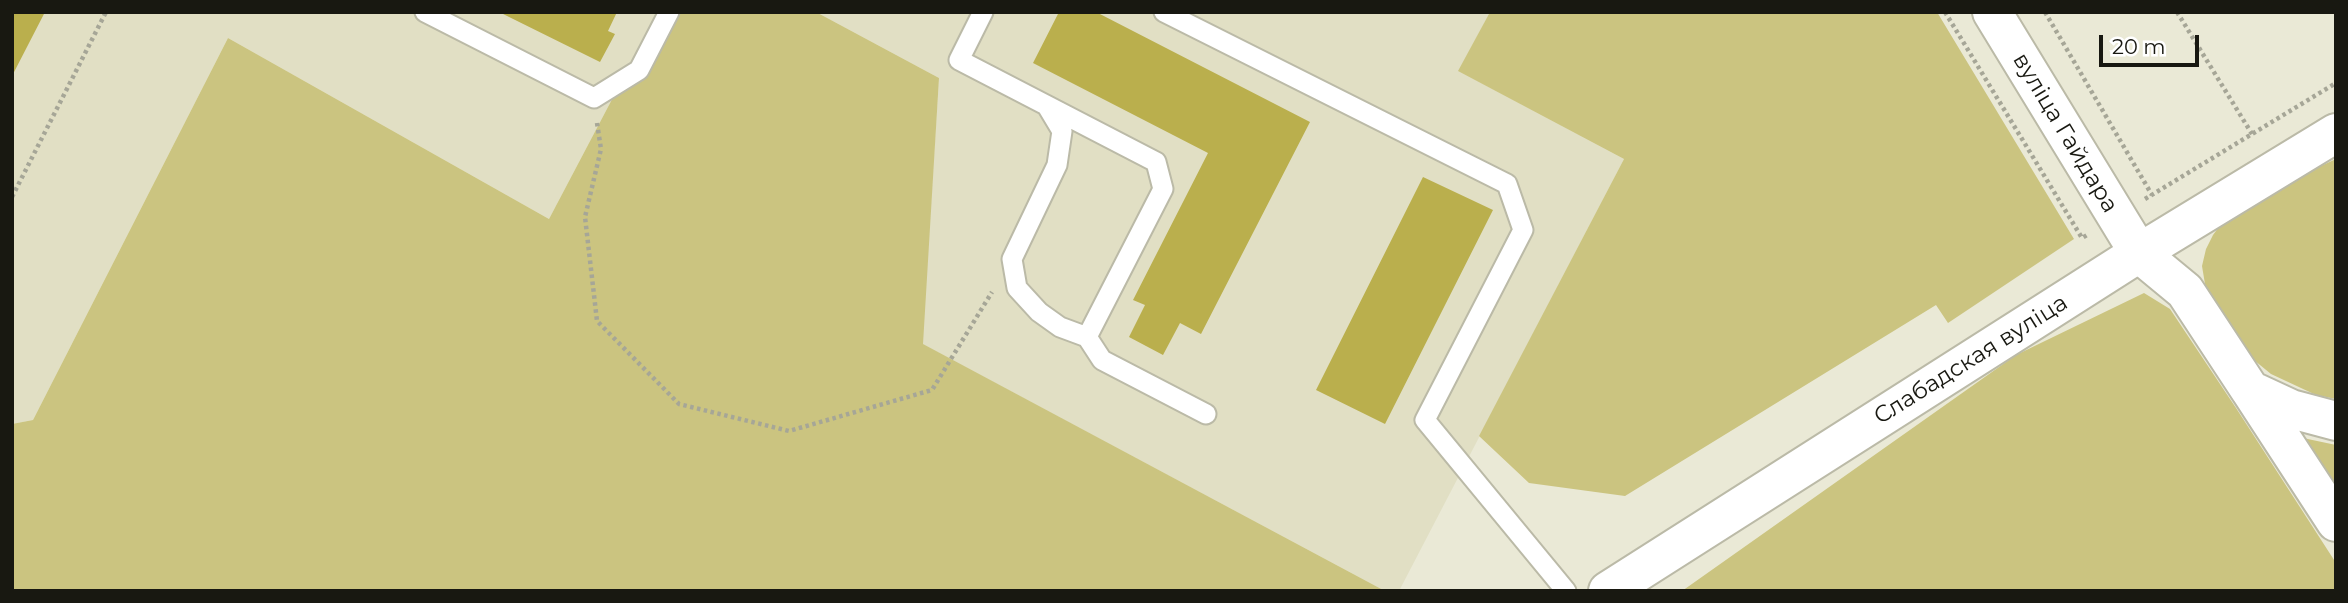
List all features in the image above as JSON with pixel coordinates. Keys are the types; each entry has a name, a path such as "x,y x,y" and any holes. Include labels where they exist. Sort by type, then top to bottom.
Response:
{"street":[{"name":"вуліца Гайдара","path":"1992,12 2138,253 2185,291 2336,522"},
{"name":"Слабадская вуліца","path":"1608,591 2138,253 2336,133"},
{"path":"2250,390 2291,409 2336,421"}],"lane":[{"path":"425,12 594,97 639,70 669,12"},
{"path":"984,12 959,60 1156,162 1163,189 1087,337"},
{"path":"1164,12 1507,184 1523,230 1425,420 1566,591"},
{"path":"1047,105 1062,131 1057,165 1012,259 1017,288 1039,312 1060,327 1087,337 1102,360 1206,414"}],"path":[{"path":"12,197 106,12"},
{"path":"1945,12 2082,238 2336,83"},
{"path":"2045,12 2175,231"},
{"path":"2177,12 2252,134"},
{"path":"594,97 601,149 585,217 597,321 679,404 789,431 932,390 1012,259"}],"shaded area":[{"path":"12,12 658,12 549,219 228,38 33,420 12,424"},
{"path":"658,12 816,12 939,78 923,344 1385,591 12,591 12,424 33,420 228,38 549,219"},
{"path":"816,12 1490,12 1459,71 1624,159 1399,591 1385,591 922,344 939,78"},
{"path":"1490,12 1937,12 2074,239 1948,323 1936,305 1625,496 1529,483 1479,436 1624,159 1458,71"},
{"path":"2336,159 2336,399 2316,395 2271,374 2249,356 2206,290 2202,266 2206,249 2224,220 2277,186"},
{"path":"2144,293 2170,309 2336,563 2336,591 1682,591 2016,355"},
{"path":"2303,438 2336,445 2336,488"}],"building":[{"path":"12,12 45,12 12,76"},
{"path":"499,12 617,12 608,31 615,34 600,62"},
{"path":"1059,12 1096,12 1310,122 1201,334 1180,323 1163,355 1129,337 1145,305 1133,300 1208,153 1033,63"},
{"path":"1423,177 1493,210 1385,424 1316,390"}]}
